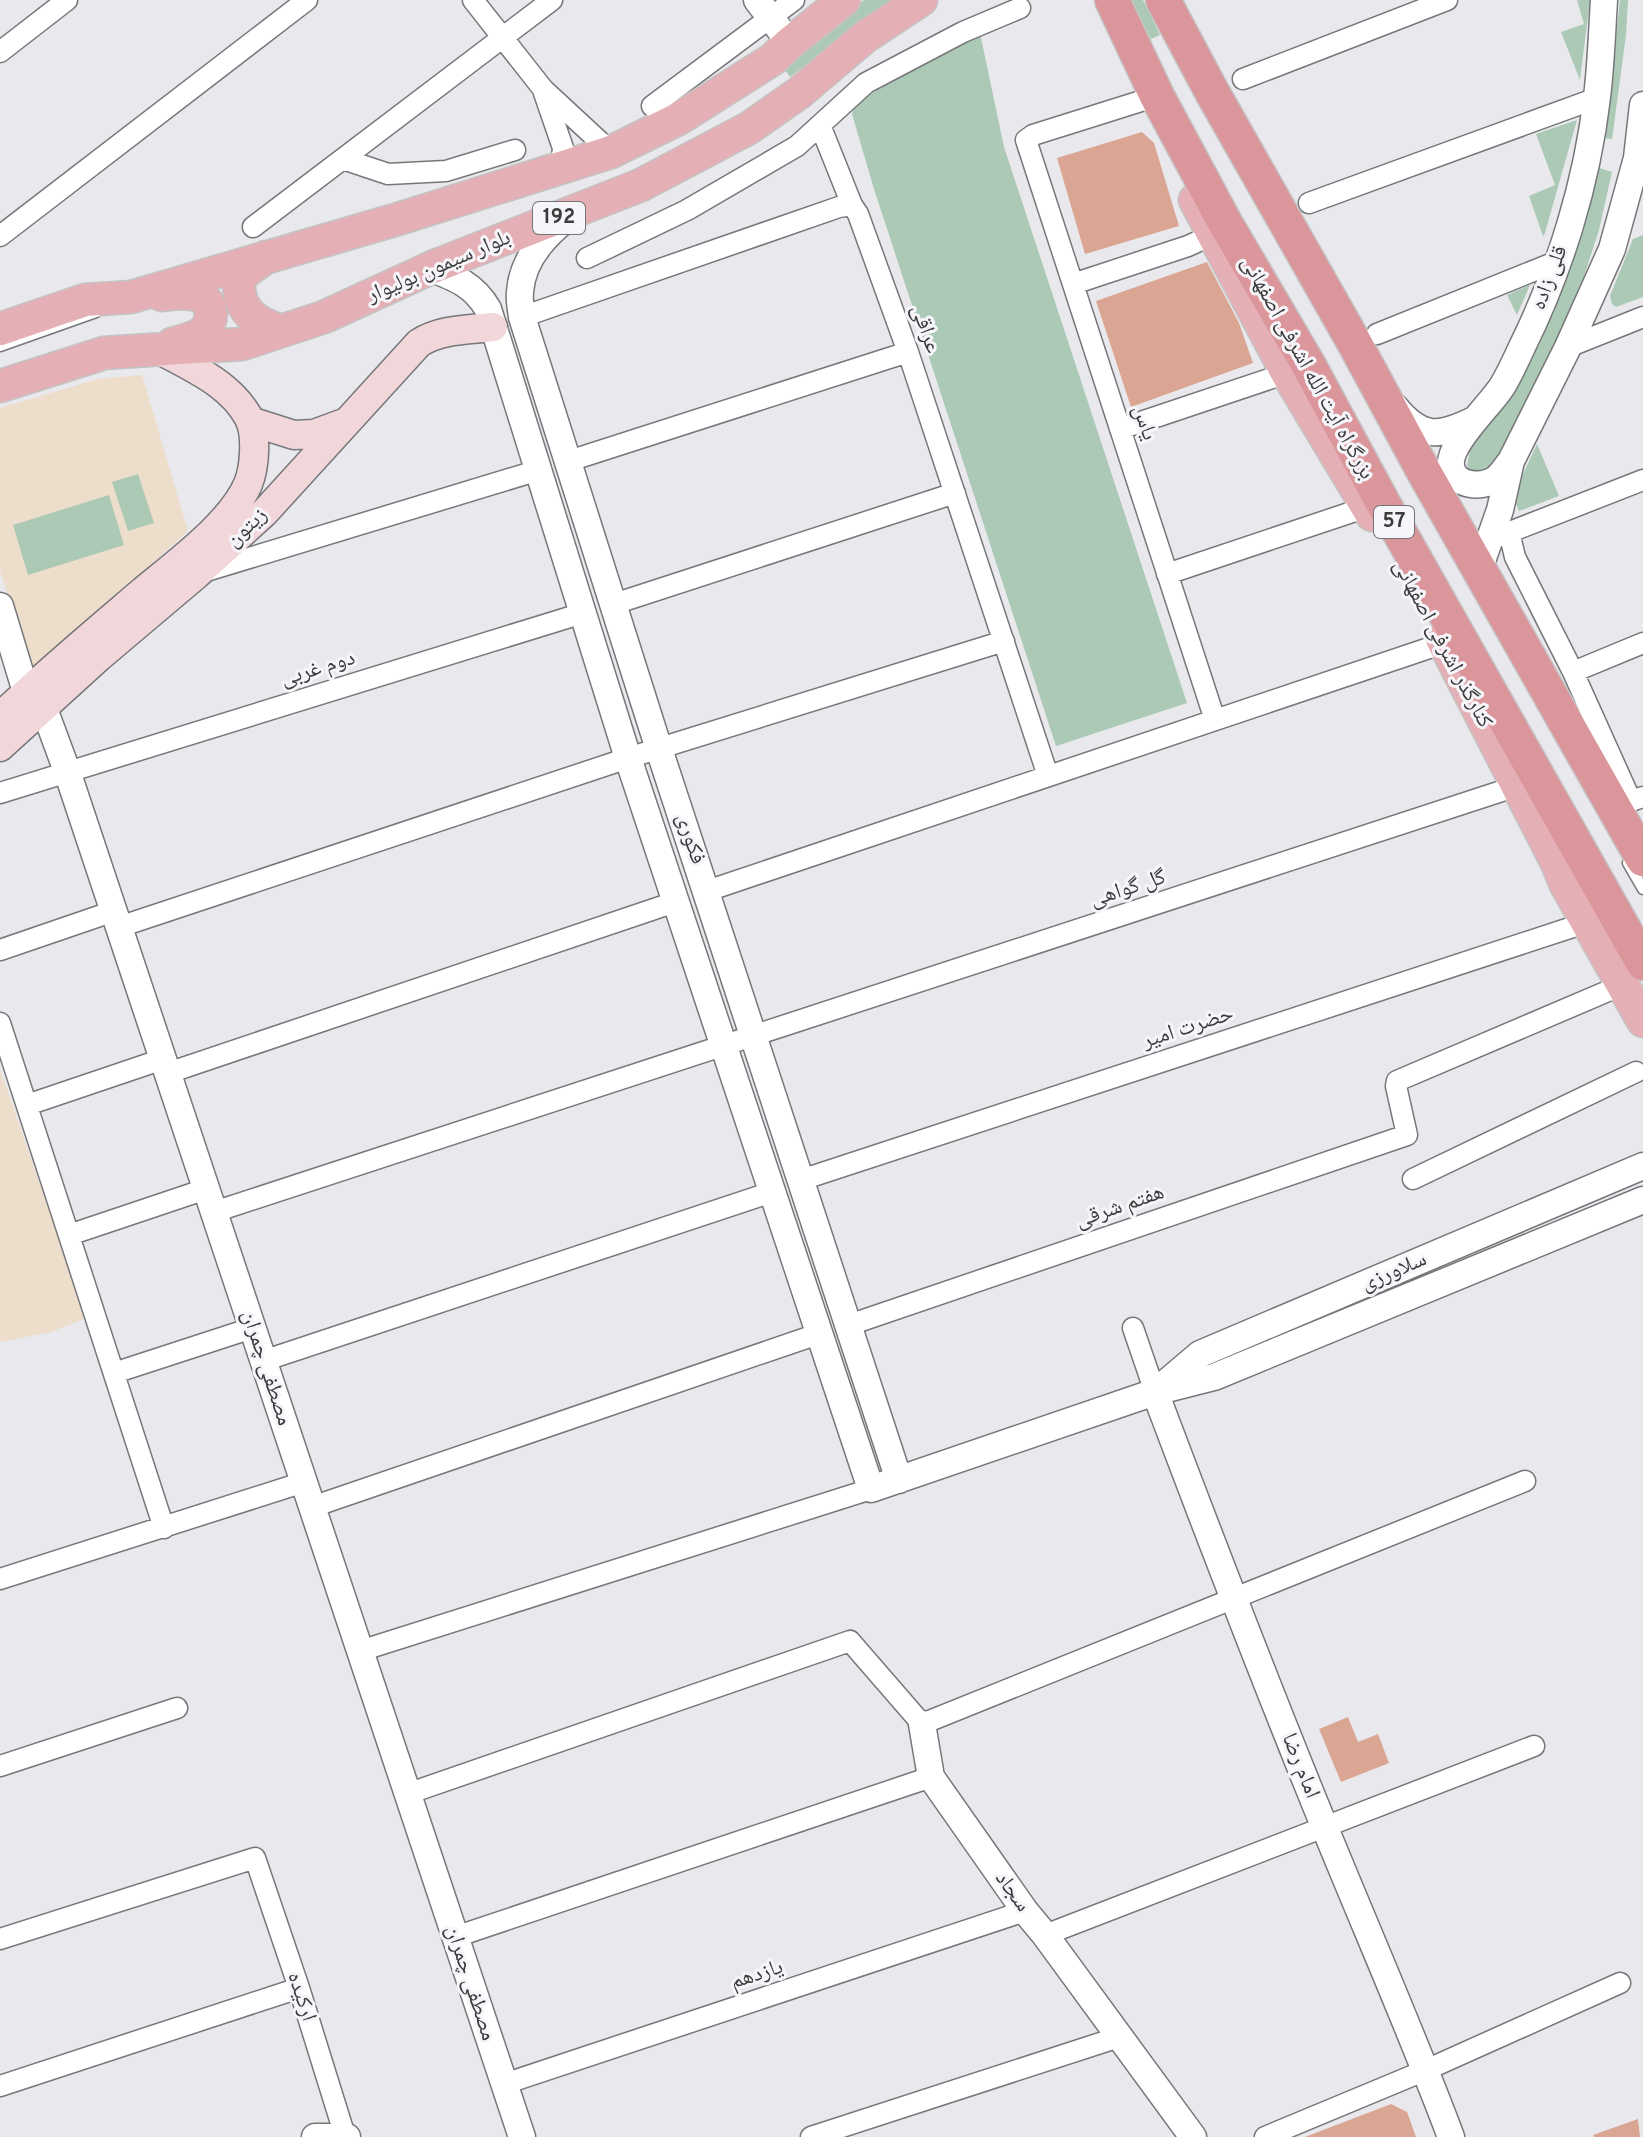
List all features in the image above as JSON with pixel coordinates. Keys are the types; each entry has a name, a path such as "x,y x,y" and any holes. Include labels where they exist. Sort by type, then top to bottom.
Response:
{"highway":[{"name":"57","path":"1093,0 1116,10"},
{"name":"57","path":"1163,0 1376,383 1492,546 1632,854"},
{"name":"بزرگراه آیت الله اشرفی اصفهانی","path":"1116,10 1224,221 1308,364 1633,974"}],"main road":[{"name":"192","path":"10,322 85,300 131,297 398,219 611,152 680,118 773,59 773,20 844,0"},
{"name":"بلوار سیمون بولیوار","path":"0,386 104,353 156,342 242,344 324,317 478,248 641,185 749,128 799,93 865,37 921,0"},
{"name":"کنارگذر اشرفی اصفهانی","path":"1161,95 1177,162 1212,235 1287,373 1444,643 1566,885 1588,922 1633,974 1643,1021"},
{"path":"266,257 242,277 238,288 248,313 260,324 281,331"},
{"path":"131,297 191,292 209,305 210,320 202,333 156,342"},
{"name":"زیتون","path":"0,717 35,699 196,575 264,513 419,343 444,332 493,327"},
{"path":"156,342 217,382 235,399 250,421 294,435 314,434 344,423"},
{"name":"زیتون","path":"0,747 35,699 210,534 230,511 248,484 255,455 250,421"}],"street":[{"path":"0,52 67,0"},
{"path":"0,236 307,0"},
{"path":"473,0 543,89 611,152"},
{"path":"253,227 552,0"},
{"path":"652,106 773,20 794,0"},
{"path":"1243,79 1447,0"},
{"name":"قلی زاده","path":"1604,0 1597,98 1577,199 1558,261 1524,345 1503,386 1455,449 1451,465 1462,481 1479,486 1499,477 1511,461 1568,347 1612,249 1640,156 1643,105"},
{"path":"587,258 687,210 797,146 866,83 963,32 1020,8"},
{"path":"543,89 563,148 561,167"},
{"name":"یاس","path":"1161,95 1033,135 1026,140 1215,720"},
{"path":"1309,203 1597,98"},
{"name":"عراقی","path":"820,125 858,214 908,352 1048,776"},
{"path":"343,159 388,174 446,171 515,150"},
{"path":"522,317 852,205"},
{"name":"فکوری","path":"575,212 536,247 525,270 520,291 522,317 659,749 899,1480"},
{"path":"1073,284 1212,235"},
{"path":"1377,334 1558,261"},
{"name":"فکوری","path":"430,268 461,281 480,295 488,309 628,758 871,1489"},
{"path":"1568,347 1643,317"},
{"path":"569,461 908,352"},
{"path":"1120,429 1287,373"},
{"path":"1376,383 1402,415 1431,433 1445,433 1479,418"},
{"name":"قلی زاده","path":"1492,546 1511,461"},
{"path":"196,575 539,470"},
{"path":"1492,546 1643,480"},
{"path":"614,604 955,493"},
{"path":"1167,574 1367,507"},
{"path":"1492,546 1515,557 1637,799"},
{"name":"مصطفی چمران","path":"0,606 35,699 67,771 522,2137"},
{"name":"دوم غربی","path":"0,793 583,613"},
{"path":"0,950 116,919 1004,641"},
{"path":"707,891 1444,643"},
{"path":"1573,672 1643,643"},
{"name":"گل گواهی","path":"69,1235 210,1201 725,1046 1517,786"},
{"path":"27,1105 165,1066 675,902"},
{"name":"حضرت امیر","path":"801,1180 1588,922"},
{"name":"هفتم شرقی","path":"849,1325 1407,1135 1397,1081 1633,974"},
{"path":"0,1023 164,1528"},
{"path":"1413,1179 1636,1072"},
{"path":"1632,1171 1639,1202"},
{"name":"سلاورزی","path":"1155,1392 1200,1354 1632,1171"},
{"path":"263,1361 772,1192"},
{"name":"سلاورزی","path":"871,1489 1155,1392 1214,1377 1639,1202"},
{"path":"114,1373 252,1328"},
{"path":"1133,1328 1155,1392"},
{"path":"0,1579 164,1528 308,1494 818,1334"},
{"name":"امام رضا","path":"1155,1392 1324,1827 1451,2137"},
{"path":"407,1794 850,1641 922,1724 1525,1481"},
{"path":"360,1651 871,1489"},
{"path":"0,1766 177,1708"},
{"name":"سجاد","path":"922,1724 931,1777 1025,1911 1193,2137"},
{"path":"1045,1935 1534,1746"},
{"path":"455,1937 931,1777"},
{"name":"ارکیده","path":"0,1939 255,1858 345,2137"},
{"name":"یازدهم","path":"507,2094 1025,1911"},
{"path":"1265,2137 1426,2070 1620,1983"},
{"path":"0,2086 299,1988"},
{"path":"811,2137 1119,2037"},
{"path":"501,2137 506,2126 507,2094"},
{"path":"315,2137 345,2137"}],"lane":[{"path":"1156,0 1163,24 1177,51"},
{"path":"0,346 131,297"},
{"path":"1632,854 1643,889"}],"shaded area":[{"path":"142,375 188,531 32,673 0,571 0,408 98,379"},
{"path":"0,1069 86,1318 51,1332 0,1342"}],"green space":[{"path":"864,0 895,0 790,77 782,65"},
{"path":"1130,0 1143,0 1160,35 1151,39"},
{"path":"1577,0 1590,0 1580,80 1561,32 1584,24"},
{"path":"1620,0 1628,0 1626,35 1612,139 1605,138"},
{"path":"980,33 1004,147 1187,703 1056,746 852,114 856,102"},
{"path":"1577,120 1543,236 1529,196 1555,185 1536,134"},
{"path":"1596,167 1612,172 1599,230 1574,307 1492,471 1471,474 1467,465 1470,451 1522,377 1542,339"},
{"path":"1643,235 1643,297 1616,307 1610,296 1633,239"},
{"path":"1530,285 1517,315 1507,295"},
{"path":"1537,444 1559,496 1519,511 1513,496"},
{"path":"138,474 154,523 128,531 112,482"},
{"path":"109,495 124,545 28,575 13,525"}],"building":[{"path":"1142,132 1154,143 1179,226 1085,254 1057,158"},
{"path":"1207,262 1239,323 1253,363 1131,407 1096,301"},
{"path":"1348,1717 1358,1742 1378,1734 1389,1763 1341,1782 1319,1729"},
{"path":"1391,2104 1407,2112 1416,2137 1305,2137"},
{"path":"1638,2119 1640,2137 1593,2135"}]}
